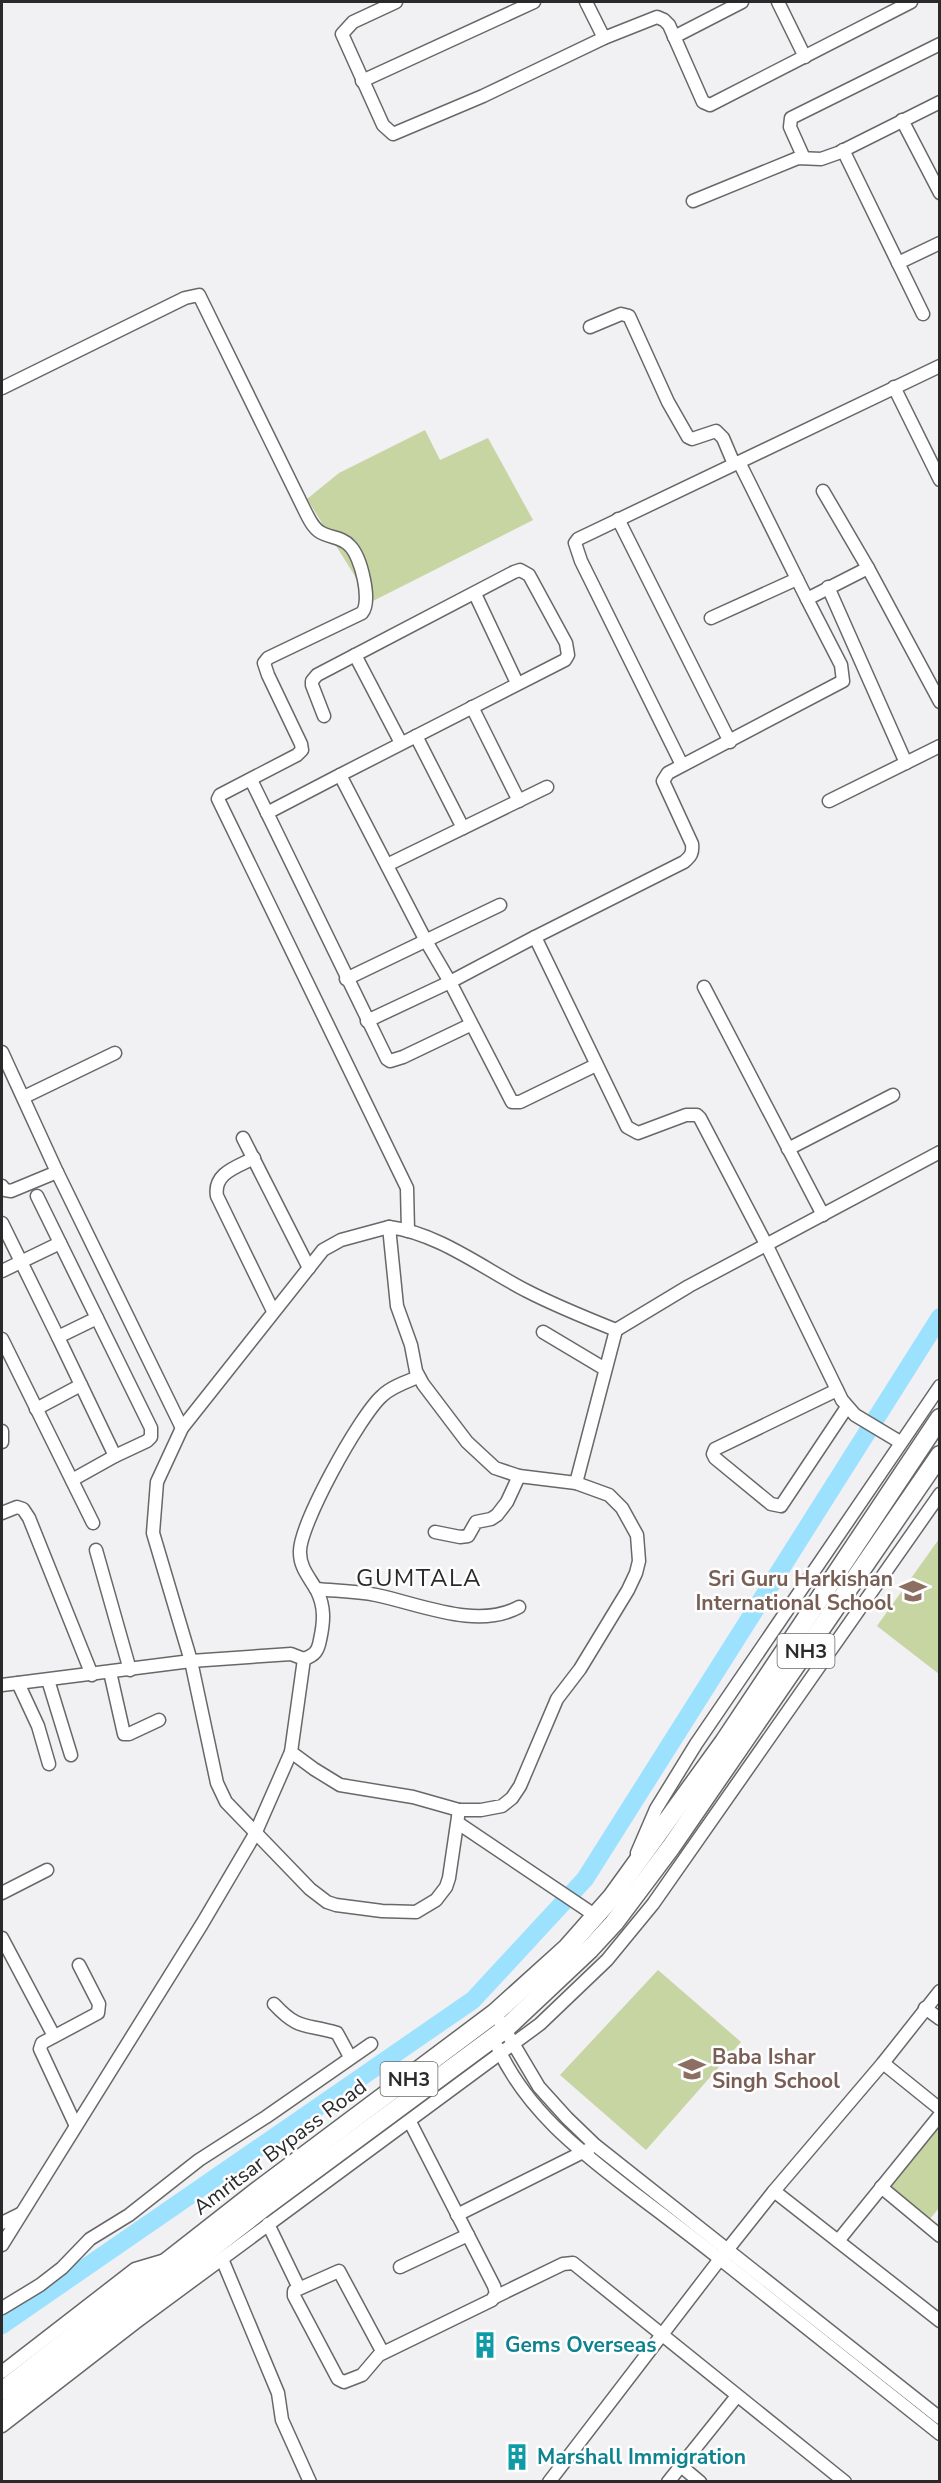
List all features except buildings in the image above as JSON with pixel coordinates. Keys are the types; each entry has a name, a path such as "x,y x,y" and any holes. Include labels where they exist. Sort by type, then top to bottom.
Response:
{"highway":[{"name":"NH3","path":"664,1841 724,1742 939,1418"},
{"name":"NH3","path":"633,1884 939,1455"},
{"name":"Amritsar Bypass Road","path":"171,2258 265,2185 499,2028 534,1979 596,1916 633,1884"},
{"name":"Amritsar Bypass Road","path":"196,2271 267,2205 499,2028 590,1949 633,1884"},
{"name":"NH3","path":"2,2391 171,2258"},
{"name":"NH3","path":"2,2412 162,2289 196,2271"}],"street":[{"path":"396,2 353,22 342,34 383,125 389,132 397,134 604,38 657,18 664,20 674,36 703,102 707,105 806,57 910,2"},
{"path":"362,81 534,2"},
{"path":"586,2 604,38"},
{"path":"674,36 742,2"},
{"path":"778,2 806,57"},
{"path":"803,156 790,127 791,118 939,44"},
{"path":"693,201 803,156 821,159 939,102"},
{"path":"902,120 939,193"},
{"path":"843,150 922,314"},
{"path":"898,263 939,243"},
{"path":"2,388 185,298 199,295 306,513 316,529 323,534 342,540 355,553 367,598 365,609 268,658 264,663 302,750 297,755 220,795 218,799 407,1188 408,1231"},
{"path":"367,1021 450,982 684,862 693,851 692,844 663,781 668,773 843,681 841,665 723,438 717,431 710,431 692,439 688,437 668,402 629,316 621,314 590,327"},
{"path":"682,765 575,543 578,539 618,519 939,366"},
{"path":"894,387 939,480"},
{"path":"823,491 868,568 939,702"},
{"path":"618,519 730,742"},
{"path":"807,599 868,568"},
{"path":"267,813 565,660 568,655 566,643 526,571 520,570 314,678 314,690 324,716"},
{"path":"711,618 797,579"},
{"path":"828,587 906,763"},
{"path":"475,594 518,683"},
{"path":"356,655 401,743"},
{"path":"472,707 519,801"},
{"path":"416,736 464,828"},
{"path":"829,801 939,746"},
{"path":"340,775 512,1102 520,1102 596,1065"},
{"path":"253,784 346,979 387,1059 390,1061 403,1057 470,1024"},
{"path":"387,865 547,787"},
{"path":"346,979 500,905"},
{"path":"535,938 623,1122 632,1132 644,1132 686,1115 692,1114 700,1118 767,1246 837,1390 851,1411 900,1442"},
{"path":"704,987 823,1215"},
{"path":"2,1052 57,1172 182,1428"},
{"path":"24,1097 115,1053"},
{"path":"788,1149 893,1095"},
{"path":"243,1138 309,1268"},
{"path":"576,1483 616,1330 689,1286 939,1152"},
{"path":"254,1158 224,1174 216,1183 216,1188 217,1196 273,1311"},
{"path":"2,1186 5,1190 11,1191 57,1172"},
{"path":"37,1196 152,1432 147,1441 72,1480"},
{"path":"2,1223 115,1456"},
{"path":"291,1752 340,1785 414,1797 459,1810 492,1809 502,1806 512,1798 520,1786 557,1699 580,1669 636,1573 639,1561 637,1535 622,1508 609,1495 576,1483 519,1476 495,1468 481,1456 418,1377 411,1345 397,1306 388,1227"},
{"path":"459,1810 446,1887 430,1905 416,1912 382,1911 327,1902 310,1889 255,1833 220,1792 191,1661 153,1533 157,1482 182,1428 273,1311 328,1246 355,1236 388,1227 408,1231 444,1246 555,1304 616,1330"},
{"path":"2,1271 60,1243"},
{"path":"58,1337 97,1318"},
{"path":"543,1332 605,1369"},
{"path":"2,1339 93,1523"},
{"path":"2,1685 191,1661 291,1654 304,1659 315,1653 319,1648 324,1616 316,1589 305,1572 299,1555 303,1532 363,1416 387,1392 418,1377"},
{"path":"36,1408 81,1385"},
{"path":"633,1884 656,1809 696,1744 939,1386"},
{"path":"837,1390 715,1449 713,1454 715,1458 771,1504 781,1506 851,1411"},
{"path":"2,1431 2,1442"},
{"path":"435,1532 460,1537 468,1536 476,1522 495,1517 502,1509 519,1476"},
{"path":"499,2028 570,1998 630,1934 792,1707 939,1494"},
{"path":"2,1513 17,1507 23,1509 29,1518 92,1675"},
{"path":"96,1550 130,1670"},
{"path":"316,1589 357,1592 449,1612 490,1617 519,1607"},
{"path":"2,2245 255,1833 291,1752 304,1659"},
{"path":"110,1672 124,1734 129,1734 159,1720"},
{"path":"48,1680 71,1755"},
{"path":"18,1683 33,1715 49,1764"},
{"path":"458,1823 596,1916"},
{"path":"2,1893 47,1870"},
{"path":"2,1938 54,2036"},
{"path":"75,2124 40,2052 42,2043 98,2013 99,2004 79,1965"},
{"path":"549,2481 774,2191 883,2063 939,1991"},
{"path":"274,2004 289,2019 302,2026 337,2033 350,2057"},
{"path":"925,2008 939,2019"},
{"path":"499,2028 501,2054 534,2104 583,2153 939,2434"},
{"path":"499,2028 501,2054"},
{"path":"499,2028 539,2087 595,2145 729,2248 939,2418"},
{"path":"2,2308 40,2285 62,2268 90,2240 129,2216 199,2160 266,2117 371,2044"},
{"path":"2,2426 196,2271 222,2259 501,2054"},
{"path":"883,2063 939,2109"},
{"path":"838,2241 939,2115"},
{"path":"410,2122 494,2286 495,2297"},
{"path":"457,2215 595,2145"},
{"path":"881,2187 938,2233"},
{"path":"774,2191 939,2321"},
{"path":"2,2223 21,2213"},
{"path":"268,2224 299,2288"},
{"path":"400,2267 468,2235"},
{"path":"2,2372 135,2269 171,2258"},
{"path":"222,2259 278,2393 282,2420 310,2481"},
{"path":"383,2353 339,2271 294,2291 294,2296 339,2381 346,2382 362,2375 383,2353 563,2264 573,2263 845,2481"},
{"path":"668,2481 737,2396"},
{"path":"681,2466 700,2481"}],"green space":[{"path":"425,430 440,460 488,438 533,520 371,602 307,499 339,473"},
{"path":"939,1539 939,1674 877,1626"},
{"path":"658,1970 741,2042 646,2150 560,2075"},
{"path":"939,2125 939,2208 929,2220 889,2185"}],"waterway":[{"path":"2,2325 473,2000 585,1879 940,1317"}],"place":[{"name":"Sri Guru Harkishan International School","path":"913,1591"},
{"name":"Baba Ishar Singh School","path":"692,2069"},
{"name":"Gems Overseas","path":"485,2345"},
{"name":"Marshall Immigration","path":"517,2457"}],"district":[{"name":"GUMTALA","path":"419,1578"}]}
